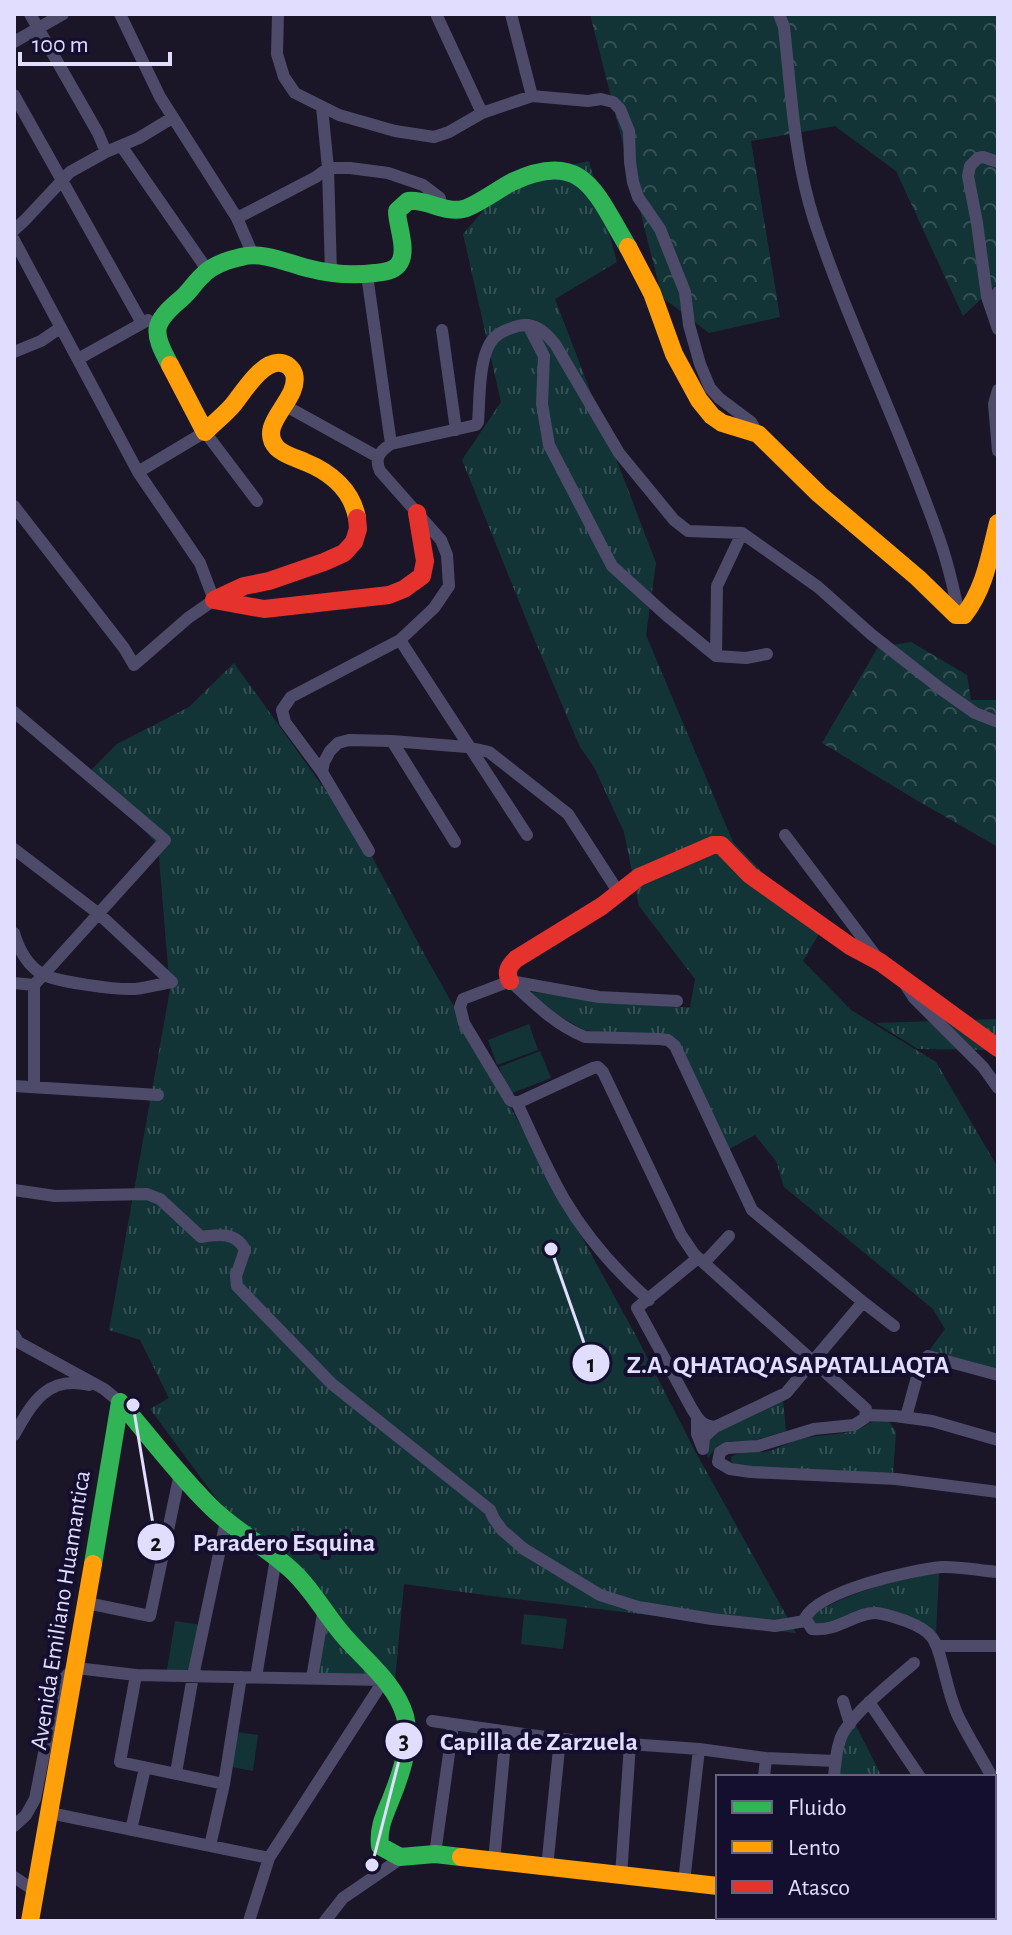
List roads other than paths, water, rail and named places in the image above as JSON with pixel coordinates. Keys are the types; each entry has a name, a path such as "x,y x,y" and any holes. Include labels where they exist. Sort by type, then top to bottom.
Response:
{"street":[{"path":"30,14 106,152"},
{"path":"14,42 63,14"},
{"path":"120,14 172,118 237,218 253,255"},
{"path":"278,14 277,54 284,77 295,93 339,115 395,131 434,137 482,113 532,96 613,102 620,109 629,131 630,162 638,197 660,229 685,292 689,325 700,364 710,388 719,398 751,422 758,434 848,520 918,578 952,612 959,615 968,612 978,593 998,523"},
{"path":"511,14 532,96"},
{"path":"779,14 784,27 794,125 814,219 941,541 959,615"},
{"path":"435,15 482,113"},
{"path":"14,95 142,323"},
{"path":"322,107 328,168 331,273"},
{"path":"14,230 70,172 172,118"},
{"path":"122,147 208,271"},
{"path":"998,162 978,158 970,166 968,176 987,297 998,329"},
{"path":"237,218 328,168 388,173 408,179 433,191 440,198 439,207"},
{"path":"78,359 161,314 208,271 241,256 253,255 349,276 393,269 401,259 402,245 397,211 408,201 425,201 439,207 463,209 541,171 569,172 588,183 639,266 674,354 699,400 722,423 758,434"},
{"path":"14,240 20,267 78,359 138,472 200,563 214,600"},
{"path":"367,275 391,444"},
{"path":"998,292 998,309"},
{"path":"161,314 157,341 205,432 257,501"},
{"path":"528,325 544,356 542,404 549,445 612,566 716,656 746,658 767,654"},
{"path":"369,851 322,772 285,722 282,710 291,697 400,640 434,608 449,586 447,555 441,540 380,471 378,457 391,444 473,427 478,422 484,358 496,336 508,329 528,325 543,331 555,344 619,453 674,520 688,531 742,533 818,587 872,635 941,689 975,713 998,722"},
{"path":"14,352 41,341 60,328"},
{"path":"442,330 456,430"},
{"path":"14,506 134,665 188,618 214,600 244,586 269,581 344,553 354,542 358,529 357,514 340,484 322,469 277,448 272,439 271,427 294,389 294,374 282,362 265,366 205,432 138,472"},
{"path":"998,390 994,404 998,451"},
{"path":"284,405 378,457"},
{"path":"214,600 264,609 366,599 404,589 422,576 424,568 417,513"},
{"path":"716,656 717,586 742,533"},
{"path":"400,640 527,835"},
{"path":"15,714 165,840 34,985 34,1087"},
{"path":"322,772 330,751 338,743 349,740 467,747 489,752 568,814 619,893"},
{"path":"392,741 455,842"},
{"path":"785,835 880,962"},
{"path":"894,1326 752,1210 675,1046 668,1040 585,1037 574,1032 544,1013 510,981 508,969 516,959 602,906 639,877 713,845 721,845 762,884 850,946 902,977 998,1048"},
{"path":"14,849 99,914 172,982 134,989 65,982 43,975 31,966 14,933"},
{"path":"902,977 914,998 983,1067 998,1088"},
{"path":"649,1300 583,1229 556,1184 517,1103 510,1100 464,1023 460,1007 463,999 510,981 599,997 677,1001"},
{"path":"14,983 34,985"},
{"path":"517,1103 598,1067 681,1235 701,1261 866,1409 861,1422 854,1425 814,1429 758,1446 727,1448 720,1452 718,1462 730,1469 751,1472 896,1479 998,1492"},
{"path":"14,1086 158,1095"},
{"path":"14,1190 55,1196 147,1194 160,1199 201,1237 232,1236 245,1250 236,1276 237,1286 332,1384 485,1504 502,1530 524,1549 600,1595 638,1607 712,1619 775,1626 805,1621"},
{"path":"715,1427 702,1425 637,1308 701,1261 729,1236"},
{"path":"697,1417 697,1434 703,1449 704,1437 715,1427 786,1393 863,1302"},
{"path":"15,1341 104,1389 120,1402 180,1473 226,1521 293,1571 338,1629 384,1680 405,1718 407,1741 400,1778 380,1820 378,1832 380,1846 400,1859"},
{"path":"906,1417 920,1366 928,1356 998,1375"},
{"path":"14,1435 35,1400 51,1387 74,1382 104,1389"},
{"name":"Avenida Emiliano Huamantica","path":"30,1921 120,1402"},
{"path":"866,1415 932,1421 998,1440"},
{"path":"87,1603 150,1616 180,1473"},
{"path":"176,1773 226,1521"},
{"path":"256,1677 276,1558"},
{"path":"805,1621 807,1613 838,1594 879,1579 942,1567 998,1572"},
{"path":"312,1678 324,1608"},
{"path":"805,1621 812,1629 822,1630 866,1614 879,1613 926,1631 938,1646 959,1717 991,1775"},
{"path":"938,1646 998,1646"},
{"path":"834,1775 840,1740 850,1724 869,1702 914,1663"},
{"path":"14,1826 26,1815 35,1799 58,1682 76,1668 136,1675 384,1680"},
{"path":"136,1675 120,1762 224,1784"},
{"path":"210,1846 224,1784 241,1677"},
{"path":"249,1921 269,1858 384,1680"},
{"path":"843,1701 850,1724"},
{"path":"869,1702 919,1775"},
{"path":"432,1721 560,1739 699,1749 766,1758 835,1761"},
{"path":"435,1854 453,1725"},
{"path":"494,1861 506,1732"},
{"path":"547,1868 560,1739"},
{"path":"621,1876 630,1744"},
{"path":"684,1882 699,1749"},
{"path":"764,1775 766,1758"},
{"path":"131,1830 145,1768"},
{"path":"50,1813 269,1858"},
{"path":"342,1921 328,1916 351,1892 400,1859 435,1854 716,1886"},
{"path":"14,1877 35,1891"}],"place":[{"name":"Z.A. QHATAQ'ASAPATALLAQTA","path":"551,1249"},
{"name":"Paradero Esquina","path":"133,1405"},
{"name":"Capilla de Zarzuela","path":"372,1865"}]}
